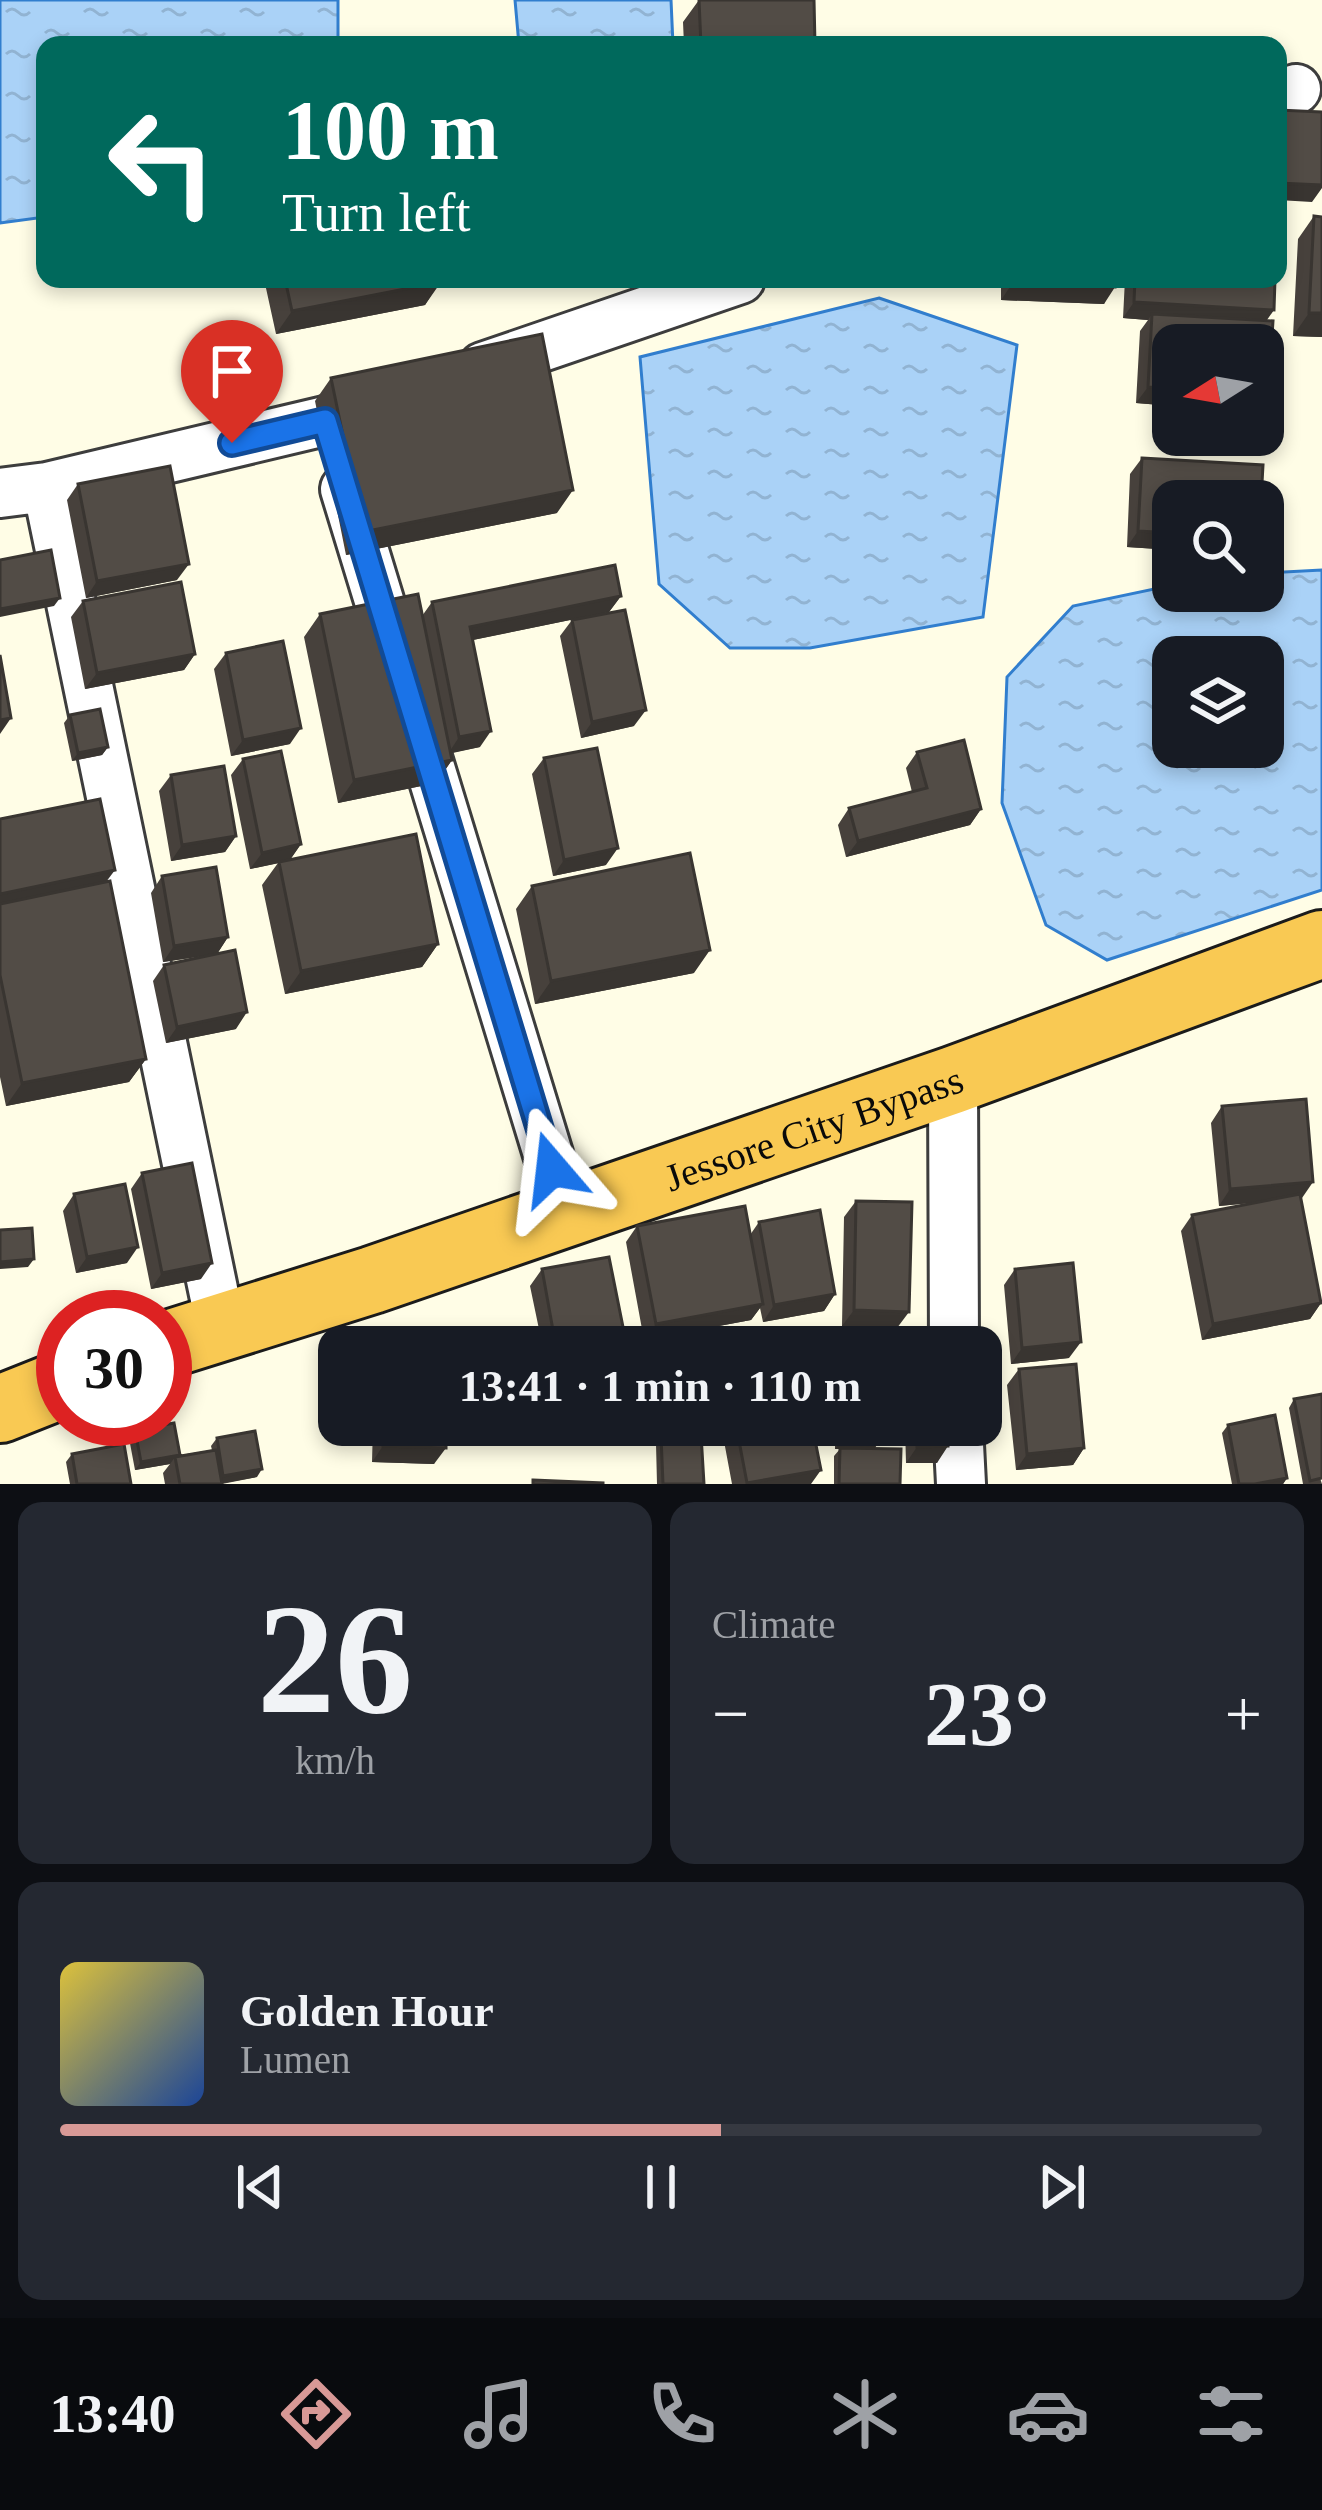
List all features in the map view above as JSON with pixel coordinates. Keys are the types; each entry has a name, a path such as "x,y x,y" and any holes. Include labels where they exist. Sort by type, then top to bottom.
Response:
{"highway":[{"name":"Jessore City Bypass","path":"193,1334 372,1280 953,1080 1322,944"},
{"path":"0,1409 36,1395"}],"street":[{"path":"193,1334 24,490 325,421 714,288"},
{"path":"325,421 566,1213"},
{"path":"953,1080 954,1326"},
{"path":"959,1446 961,1484"}],"water":[{"path":"0,0 338,0 338,36 36,36 36,218 0,223"},
{"path":"515,0 671,0 673,36 518,36"},
{"path":"879,298 1017,345 983,617 810,648 730,648 659,584 640,357"},
{"path":"1322,570 1322,890 1107,960 1046,925 1002,803 1007,677 1073,606 1152,589 1152,612 1284,612 1284,572"}],"building":[{"path":"699,0 814,0 815,36 701,36"},
{"path":"1287,110 1322,112 1322,185 1287,183"},
{"path":"1314,216 1322,217 1322,313 1309,313"},
{"path":"287,288 410,288 292,311"},
{"path":"1135,288 1275,288 1274,310 1134,302"},
{"path":"1152,314 1273,321 1152,324 1152,387 1148,387"},
{"path":"542,334 573,490 363,532 331,378"},
{"path":"1142,458 1263,465 1262,480 1152,480 1152,532 1138,531"},
{"path":"170,466 189,564 97,581 78,484"},
{"path":"51,550 60,598 0,609 0,560"},
{"path":"615,565 621,596 470,627 491,731 459,737 432,602"},
{"path":"181,582 195,654 97,673 83,601"},
{"path":"418,594 452,760 354,780 320,614"},
{"path":"625,610 646,710 592,722 572,620"},
{"path":"283,641 301,728 243,740 226,653"},
{"path":"0,655 11,718 0,720"},
{"path":"100,709 108,747 78,753 70,715"},
{"path":"964,740 981,809 858,841 849,808 927,788 917,752"},
{"path":"597,748 618,848 564,860 544,758"},
{"path":"281,751 301,844 262,853 243,759"},
{"path":"224,766 236,836 182,845 171,775"},
{"path":"100,799 115,870 0,894 0,819"},
{"path":"416,834 438,944 301,971 279,862"},
{"path":"690,853 710,950 551,981 532,886"},
{"path":"216,867 228,937 174,946 162,876"},
{"path":"110,881 146,1059 22,1083 0,975 0,904"},
{"path":"235,950 247,1012 177,1027 164,965"},
{"path":"1306,1099 1313,1182 1230,1189 1222,1106"},
{"path":"192,1163 212,1263 162,1273 142,1173"},
{"path":"125,1184 138,1247 87,1257 74,1194"},
{"path":"1300,1194 1321,1303 1213,1324 1192,1215"},
{"path":"856,1201 912,1202 909,1312 854,1310"},
{"path":"745,1206 763,1304 656,1324 637,1226"},
{"path":"820,1210 835,1294 774,1305 759,1222"},
{"path":"32,1228 34,1259 0,1262 0,1230"},
{"path":"609,1257 623,1326 552,1326 542,1269"},
{"path":"1073,1263 1081,1342 1022,1348 1015,1269"},
{"path":"1076,1364 1084,1448 1027,1454 1019,1369"},
{"path":"1322,1394 1322,1478 1310,1481 1294,1399"},
{"path":"1275,1415 1287,1478 1239,1484 1228,1425"},
{"path":"255,1431 262,1469 223,1476 217,1438"},
{"path":"124,1446 131,1484 77,1484 72,1454"},
{"path":"138,1446 178,1446 180,1455 141,1462"},
{"path":"661,1446 702,1446 704,1484 663,1484"},
{"path":"740,1446 816,1446 821,1470 747,1483"},
{"path":"840,1448 901,1449 900,1484 839,1484"},
{"path":"216,1450 222,1484 180,1484 175,1457"},
{"path":"533,1480 603,1483 603,1484 533,1484"}],"route":[{"path":"232,443 325,421 552,1169"}]}
